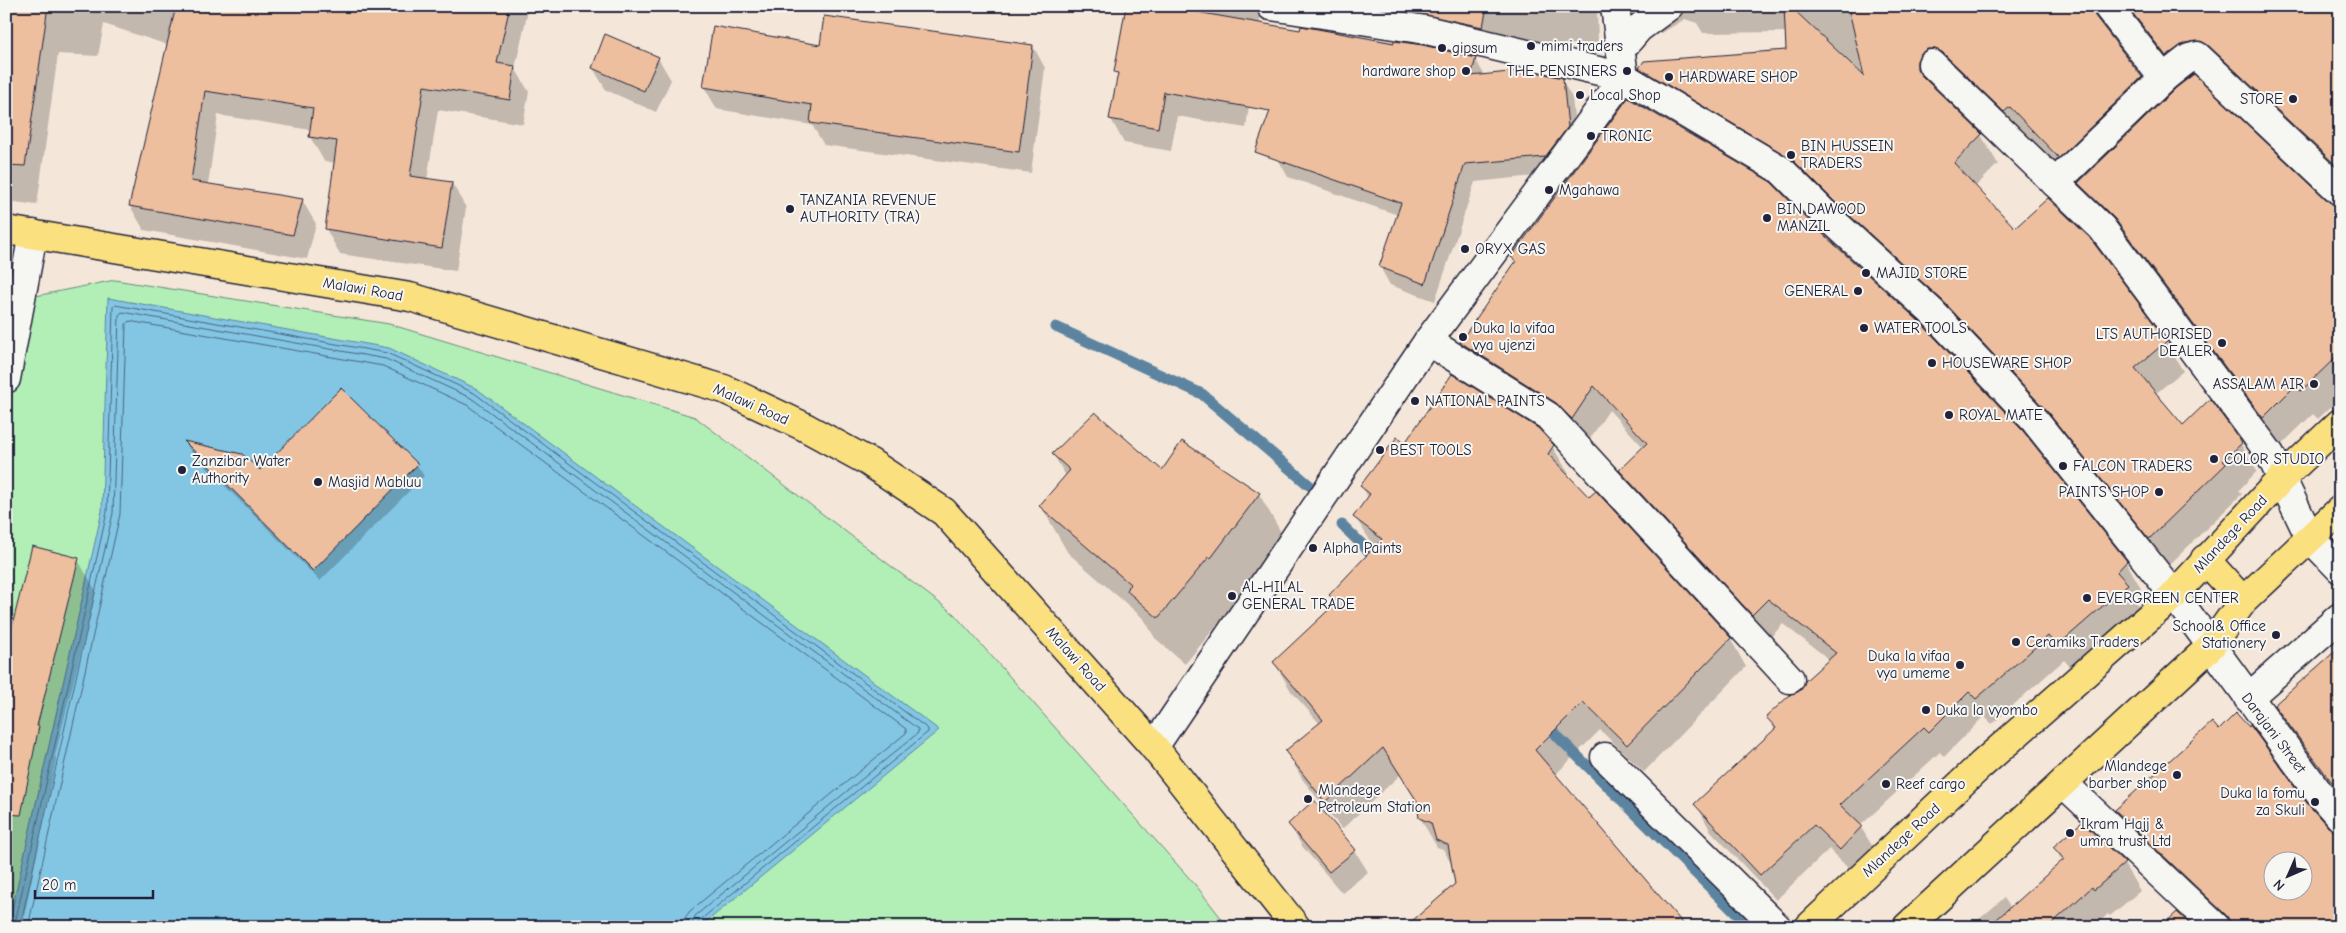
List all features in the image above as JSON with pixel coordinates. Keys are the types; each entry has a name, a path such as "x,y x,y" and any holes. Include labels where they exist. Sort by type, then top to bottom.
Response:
{"main road":[{"name":"Malawi Road","path":"6,230 410,297 724,389 803,426 869,462 944,512 1154,747 1296,927"},
{"name":"Mlandege Road","path":"1809,927 1981,765 2174,595 2205,559 2282,478 2340,423"},
{"path":"1907,927 2210,647 2243,601 2340,510"},
{"path":"2205,559 2243,601"}],"street":[{"name":"Darajani Street","path":"1271,6 1426,30 1624,77 1781,170 1825,214 1932,312 2035,421 2174,595 2210,647 2319,793 2340,817"},
{"path":"1154,747 1428,341 1624,77 1616,6"},
{"path":"1621,49 1640,28 1669,6"},
{"path":"2107,6 2156,68 2166,76"},
{"path":"2055,183 2166,76 2188,58 2197,56 2340,191"},
{"path":"1932,64 2102,228 2270,454 2310,538 2340,569"},
{"path":"6,379 33,234"},
{"path":"1428,341 1548,416 1790,679"},
{"path":"2248,698 2340,617"},
{"path":"1605,757 1777,927"},
{"path":"2063,783 2216,927"}],"green space":[{"path":"115,280 389,324 695,417 954,614 1198,888 1228,927 6,927 6,302"}],"water":[{"path":"108,298 389,348 477,389 939,730 700,927 8,927 102,511"}],"building":[{"path":"6,6 48,6 25,166 6,165"},
{"path":"176,6 510,6 497,63 515,66 510,100 424,86 410,176 452,182 442,248 325,229 337,141 309,137 313,108 205,91 191,181 303,199 293,235 129,206"},
{"path":"1126,6 1185,6 1185,10 1300,30 1301,26 1394,43 1394,41 1423,45 1476,58 1471,76 1528,70 1563,78 1568,127 1545,157 1465,164 1425,284 1379,267 1401,203 1255,152 1270,111 1164,92 1158,128 1109,119 1118,73 1114,72"},
{"path":"1394,6 1487,6 1483,27 1394,9"},
{"path":"1784,6 1790,6 1864,76 1848,6 2092,6 2095,16 2142,77 2059,158 2010,107 2004,112 1942,52 1935,49 1927,49 1920,54 1917,61 1917,69 1921,75 1982,134 1954,163 2015,228 2048,198 2090,238 2167,341 2135,368 2183,425 2210,399 2242,443 2223,461 2226,464 2149,539 2046,410 1943,301 1836,203 1792,159 1639,68 1644,61 1786,50"},
{"path":"2127,6 2340,6 2340,169 2208,45 2200,41 2185,43 2166,56"},
{"path":"824,16 1033,45 1019,152 810,123 812,105 703,87 713,26 820,45"},
{"path":"605,34 659,57 644,91 592,68"},
{"path":"2194,74 2329,202 2340,206 2340,353 2301,391 2295,386 2263,418 2115,219 2078,183 2176,88"},
{"path":"1628,98 1771,182 1814,226 1921,323 2023,431 2127,561 2117,572 2128,584 2057,646 2048,636 1976,699 1969,692 1929,732 1924,727 1840,805 1862,826 1840,850 1814,825 1760,875 1694,804 1776,728 1766,717 1791,694 1801,690 1805,681 1836,653 1768,599 1752,615 1619,470 1647,443 1594,386 1572,419 1556,403 1460,342 1516,261 1511,257"},
{"path":"1452,374 1538,428 1554,445 1548,454 1589,497 1596,491 1731,638 1627,745 1583,702 1535,750 1686,927 1405,927 1455,884 1448,845 1436,840 1431,823 1419,818 1417,801 1383,748 1325,802 1285,751 1323,720 1273,662 1337,602 1329,595 1382,539 1353,517 1370,494 1360,486 1397,437 1405,443"},
{"name":"Masjid Mabluu","path":"341,388 418,464 313,571 184,441 242,454 260,470"},
{"path":"1095,412 1162,470 1182,441 1260,493 1211,558 1209,557 1158,618 1127,591 1130,584 1039,506 1070,470 1052,454"},
{"path":"32,546 79,558 37,726 39,726 21,815 6,814 6,650"},
{"path":"2340,647 2340,793 2274,705"},
{"path":"2236,713 2249,727 2250,725 2307,803 2328,827 2340,832 2340,927 2231,927 2227,916 2115,810 2212,722 2219,730"},
{"path":"1314,800 1356,850 1329,872 1288,824"},
{"path":"2082,822 2125,863 2094,890 2092,887 2048,927 1988,927 2064,859 2053,847"},
{"path":"2177,912 2193,927 2161,927"}],"waterway":[{"path":"1056,327 1202,394 1309,485"},
{"path":"1342,525 1380,562"},
{"path":"1543,722 1750,927"}],"place":[{"name":"mimi traders","path":"1531,46"},
{"name":"gipsum","path":"1442,48"},
{"name":"hardware shop","path":"1466,71"},
{"name":"THE PENSINERS","path":"1627,71"},
{"name":"HARDWARE SHOP","path":"1669,77"},
{"name":"Local Shop","path":"1580,95"},
{"name":"STORE","path":"2293,99"},
{"name":"TRONIC","path":"1591,136"},
{"name":"BIN HUSSEIN TRADERS","path":"1791,155"},
{"name":"Mgahawa","path":"1549,190"},
{"name":"TANZANIA REVENUE AUTHORITY (TRA)","path":"790,209"},
{"name":"BIN DAWOOD MANZIL","path":"1767,218"},
{"name":"ORYX GAS","path":"1465,249"},
{"name":"MAJID STORE","path":"1866,273"},
{"name":"GENERAL","path":"1858,291"},
{"name":"WATER TOOLS","path":"1864,328"},
{"name":"Duka la vifaa vya ujenzi","path":"1463,337"},
{"name":"LTS AUTHORISED DEALER","path":"2222,343"},
{"name":"HOUSEWARE SHOP","path":"1932,363"},
{"name":"ASSALAM AIR","path":"2314,384"},
{"name":"NATIONAL PAINTS","path":"1415,401"},
{"name":"ROYAL MATE","path":"1949,415"},
{"name":"BEST TOOLS","path":"1380,450"},
{"name":"COLOR STUDIO","path":"2214,459"},
{"name":"FALCON TRADERS","path":"2063,466"},
{"name":"Zanzibar Water Authority","path":"182,470"},
{"name":"Masjid Mabluu","path":"318,482"},
{"name":"PAINTS SHOP","path":"2159,492"},
{"name":"Alpha Paints","path":"1313,548"},
{"name":"AL-HILAL GENERAL TRADE","path":"1232,596"},
{"name":"EVERGREEN CENTER","path":"2087,598"},
{"name":"School& Office Stationery","path":"2276,635"},
{"name":"Ceramiks Traders","path":"2016,642"},
{"name":"Duka la vifaa vya umeme","path":"1960,665"},
{"name":"Duka la vyombo","path":"1926,710"},
{"name":"Mlandege barber shop","path":"2177,775"},
{"name":"Reef cargo","path":"1886,784"},
{"name":"Mlandege Petroleum Station","path":"1308,799"},
{"name":"Duka la fomu za Skuli","path":"2315,802"},
{"name":"Ikram Hajj & umra trust Ltd","path":"2070,833"}]}
